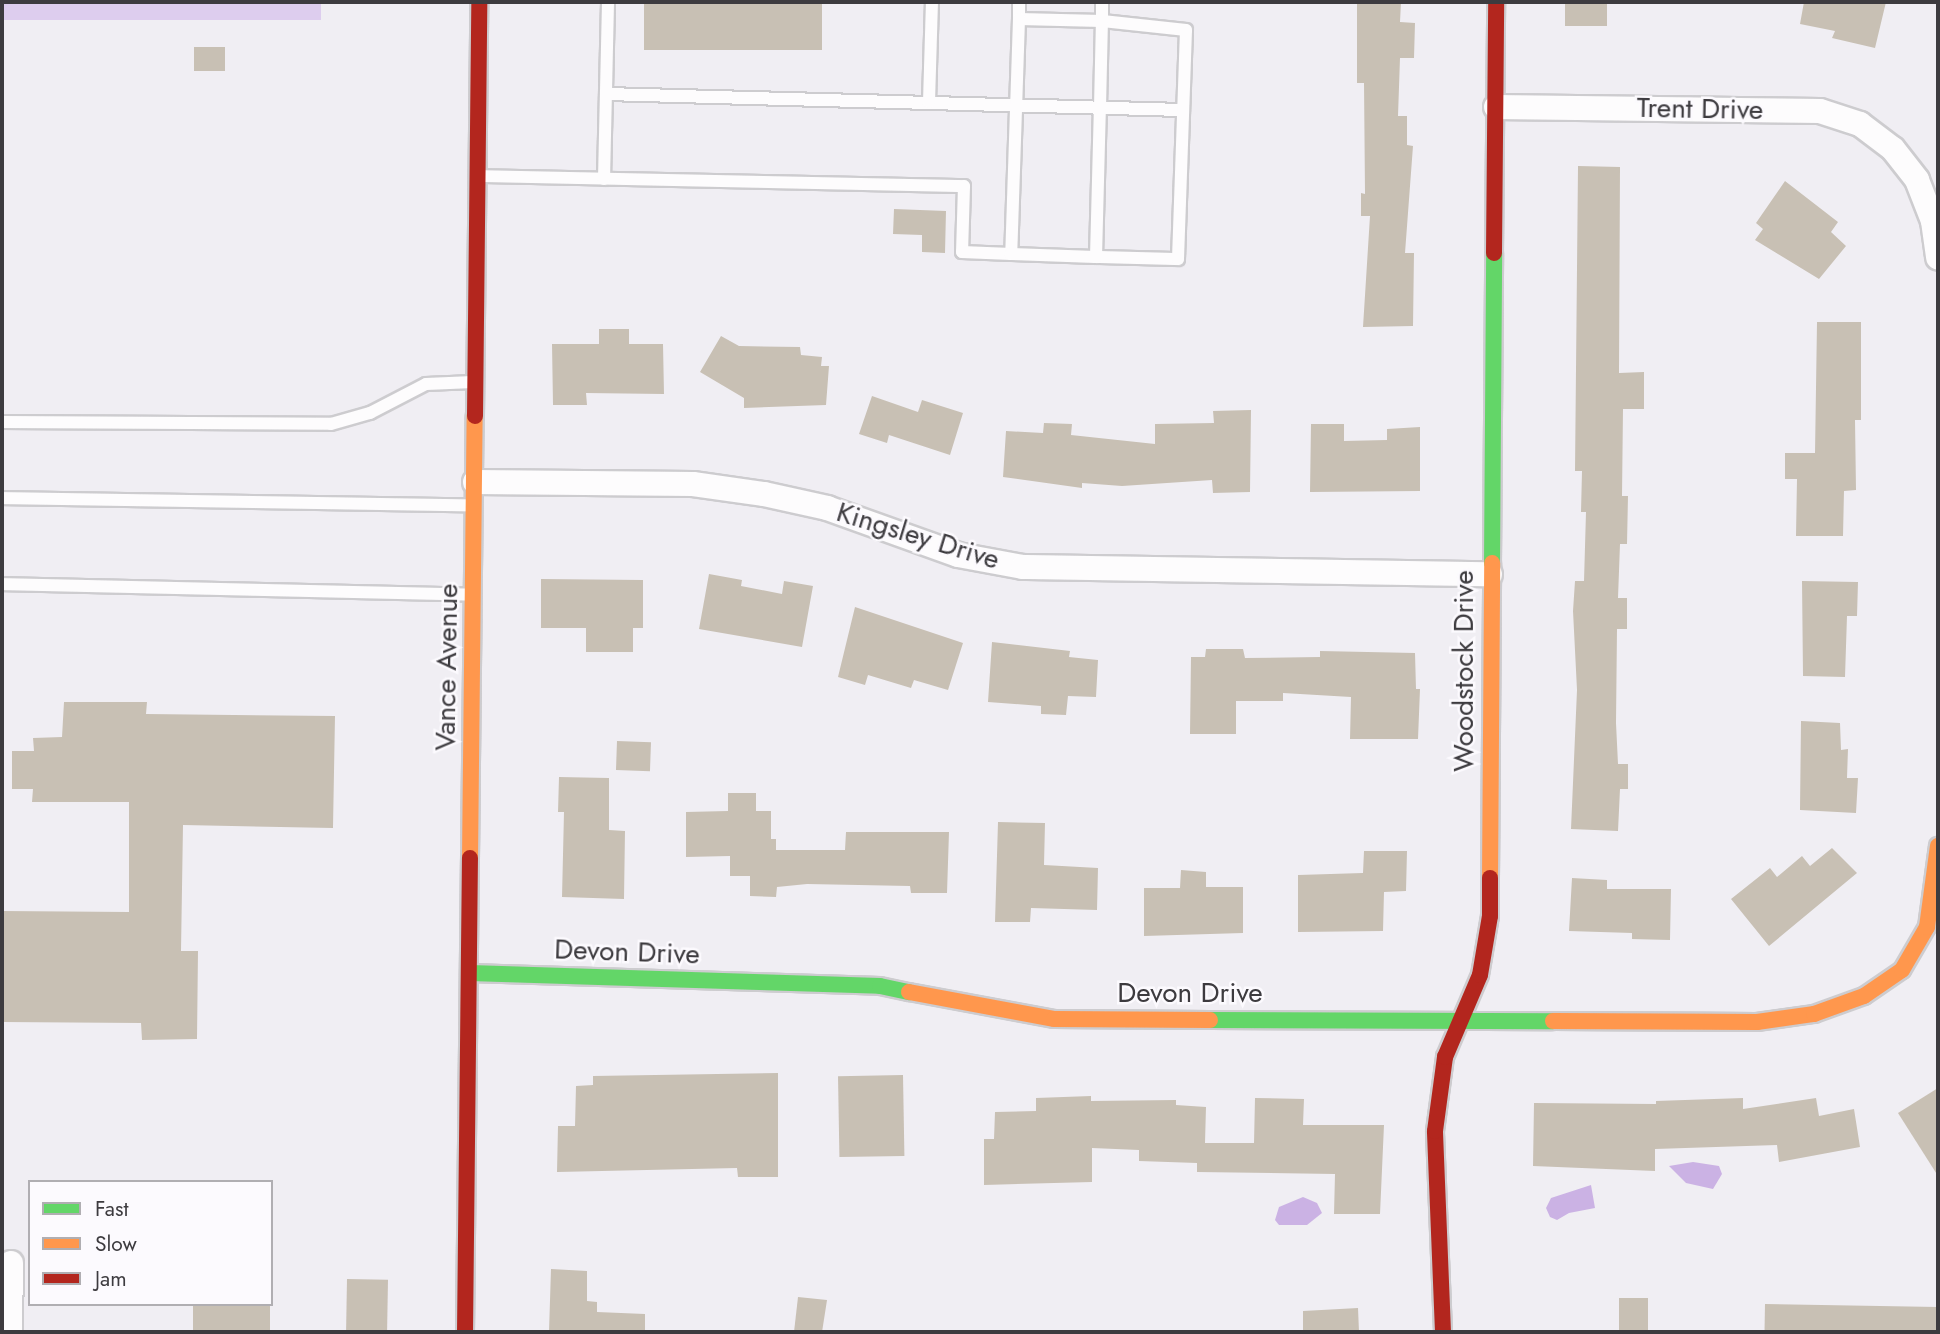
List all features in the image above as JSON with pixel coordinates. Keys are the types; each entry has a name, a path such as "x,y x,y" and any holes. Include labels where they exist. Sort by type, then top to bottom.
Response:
{"street":[{"name":"Vance Avenue","path":"465,1332 479,2"},
{"name":"Woodstock Drive","path":"1443,1332 1436,1131 1445,1057 1480,975 1490,916 1490,574 1496,2"},
{"name":"Trent Drive","path":"1496,107 1820,111 1860,124 1893,149 1917,180 1933,221 1938,258"},
{"name":"Kingsley Drive","path":"475,494 693,484 764,494 827,508 958,555 1023,567 1490,574"},
{"name":"Devon Drive","path":"470,973 880,986 1054,1019 1460,1018 1758,1023 1814,1014 1864,996 1902,970 1927,927 1938,846"},
{"path":"10,1263 10,1332"}],"lane":[{"path":"604,179 608,2"},
{"path":"929,102 932,2"},
{"path":"1011,254 1019,2"},
{"path":"1096,257 1102,2"},
{"path":"478,176 964,186 962,253 1178,259 1186,30 1102,21 1019,19"},
{"path":"606,94 1183,110"},
{"path":"2,422 331,424 370,414 426,384 477,382"},
{"path":"2,498 475,494"},
{"path":"2,584 474,595"}],"shaded area":[{"path":"2,2 321,2 321,20 2,20"},
{"path":"1693,1162 1719,1166 1722,1174 1713,1189 1686,1183 1669,1166"},
{"path":"1591,1185 1595,1208 1569,1213 1557,1220 1550,1217 1546,1208 1551,1198"},
{"path":"1303,1197 1317,1203 1322,1213 1307,1225 1279,1225 1275,1220 1279,1207"}],"building":[{"path":"644,2 822,2 822,50 644,50"},
{"path":"1357,2 1401,2 1400,22 1415,23 1414,58 1400,58 1398,116 1407,116 1407,145 1413,146 1405,253 1414,253 1413,326 1363,327 1370,216 1361,216 1361,193 1365,194 1364,83 1357,83"},
{"path":"1565,2 1607,2 1607,26 1565,26"},
{"path":"1804,2 1886,2 1875,48 1832,38 1835,31 1800,24"},
{"path":"194,47 225,47 225,71 194,71"},
{"path":"1578,166 1620,167 1619,373 1644,372 1644,409 1623,409 1622,496 1628,496 1627,544 1620,544 1618,598 1627,598 1627,629 1617,629 1616,723 1618,764 1628,764 1628,789 1620,789 1618,831 1571,829 1577,690 1573,611 1575,581 1584,581 1586,512 1581,512 1582,471 1575,471"},
{"path":"1785,181 1838,222 1831,232 1846,246 1819,279 1755,240 1763,229 1756,223"},
{"path":"894,209 946,211 945,253 922,252 922,235 893,234"},
{"path":"1817,322 1861,322 1861,420 1855,420 1856,490 1844,491 1843,536 1796,536 1797,479 1785,479 1785,453 1815,453"},
{"path":"599,329 629,329 629,344 663,344 664,394 586,393 587,405 553,405 552,344 599,344"},
{"path":"721,336 739,346 800,347 801,355 822,357 821,366 829,366 826,405 744,408 744,398 700,372"},
{"path":"872,396 918,412 922,400 963,413 950,455 889,435 887,443 859,434"},
{"path":"1251,410 1250,492 1213,493 1212,480 1122,486 1082,483 1082,488 1003,477 1006,431 1043,433 1044,423 1072,424 1071,435 1155,444 1155,424 1214,423 1213,411"},
{"path":"1311,424 1344,424 1344,441 1387,440 1387,429 1420,427 1420,491 1310,492"},
{"path":"709,574 742,580 741,586 782,594 784,581 813,586 802,647 699,629"},
{"path":"541,579 643,580 643,628 633,628 633,652 586,652 586,628 541,628"},
{"path":"1802,581 1858,582 1857,616 1847,616 1845,677 1803,676"},
{"path":"855,607 963,643 948,690 914,680 911,688 868,675 865,685 838,677"},
{"path":"992,642 1070,651 1069,657 1098,660 1096,697 1068,696 1066,715 1041,714 1041,706 988,702"},
{"path":"1206,649 1243,649 1245,658 1320,657 1320,651 1415,653 1416,689 1420,689 1418,739 1350,739 1351,697 1283,693 1283,701 1236,701 1236,734 1190,734 1191,657 1205,657"},
{"path":"64,702 147,702 146,714 335,716 333,828 183,825 181,951 198,951 197,1039 142,1040 141,1023 2,1022 2,911 129,912 129,802 32,802 33,789 12,789 12,751 34,751 33,738 62,737"},
{"path":"1801,721 1840,723 1841,750 1848,749 1847,778 1858,778 1856,813 1800,810"},
{"path":"617,741 651,742 650,771 616,770"},
{"path":"559,777 609,778 609,830 625,831 624,899 562,897 564,812 558,812"},
{"path":"728,793 756,793 756,811 771,811 771,839 776,839 776,850 845,850 846,832 949,832 947,893 911,893 910,886 807,884 777,887 776,897 750,896 750,876 730,876 730,856 686,857 686,812 728,811"},
{"path":"998,822 1045,823 1044,865 1098,868 1097,910 1031,908 1030,922 995,922"},
{"path":"1832,848 1857,873 1769,946 1731,899 1770,868 1777,877 1802,856 1810,866"},
{"path":"1364,851 1407,851 1406,891 1384,892 1383,931 1298,932 1298,875 1363,873"},
{"path":"1181,870 1206,872 1206,887 1243,887 1243,933 1144,936 1144,888 1180,888"},
{"path":"1572,878 1607,880 1607,889 1671,889 1670,940 1632,939 1632,933 1569,931"},
{"path":"778,1073 778,1177 738,1177 737,1168 557,1172 558,1126 575,1126 576,1086 593,1085 593,1076"},
{"path":"903,1075 904,1156 839,1157 838,1076"},
{"path":"1938,1088 1938,1176 1898,1113"},
{"path":"1091,1096 1091,1101 1176,1100 1176,1105 1206,1107 1205,1143 1254,1143 1255,1098 1304,1099 1303,1125 1384,1125 1380,1214 1334,1214 1335,1174 1197,1172 1197,1163 1139,1161 1139,1150 1092,1148 1092,1182 984,1185 984,1139 994,1139 995,1112 1036,1111 1036,1098"},
{"path":"1743,1098 1743,1109 1816,1098 1819,1116 1854,1109 1860,1147 1779,1162 1777,1145 1655,1149 1655,1171 1533,1166 1534,1103 1656,1104 1656,1101"},
{"path":"551,1269 587,1271 587,1301 597,1302 597,1312 645,1314 645,1332 549,1332"},
{"path":"347,1279 388,1280 387,1332 346,1332"},
{"path":"798,1297 827,1300 822,1332 794,1332"},
{"path":"1619,1298 1648,1298 1648,1332 1619,1332"},
{"path":"1765,1304 1938,1307 1938,1332 1765,1332"},
{"path":"193,1306 270,1306 270,1332 193,1332"},
{"path":"1358,1308 1359,1332 1303,1332 1303,1311"}],"traffic: fast":[{"path":"1492,563 1494,253"},
{"path":"470,973 880,986 909,992"},
{"path":"1210,1020 1553,1021"}],"traffic: slow":[{"path":"470,858 475,416"},
{"path":"1490,878 1492,563"},
{"path":"1553,1021 1757,1022 1814,1014 1864,996 1902,970 1927,927 1938,846"},
{"path":"909,992 1054,1019 1210,1020"}],"traffic: jam":[{"path":"475,416 479,2"},
{"path":"1494,253 1496,2"},
{"path":"465,1332 470,858"},
{"path":"1443,1332 1435,1131 1445,1057 1480,975 1490,916 1490,878"}]}
